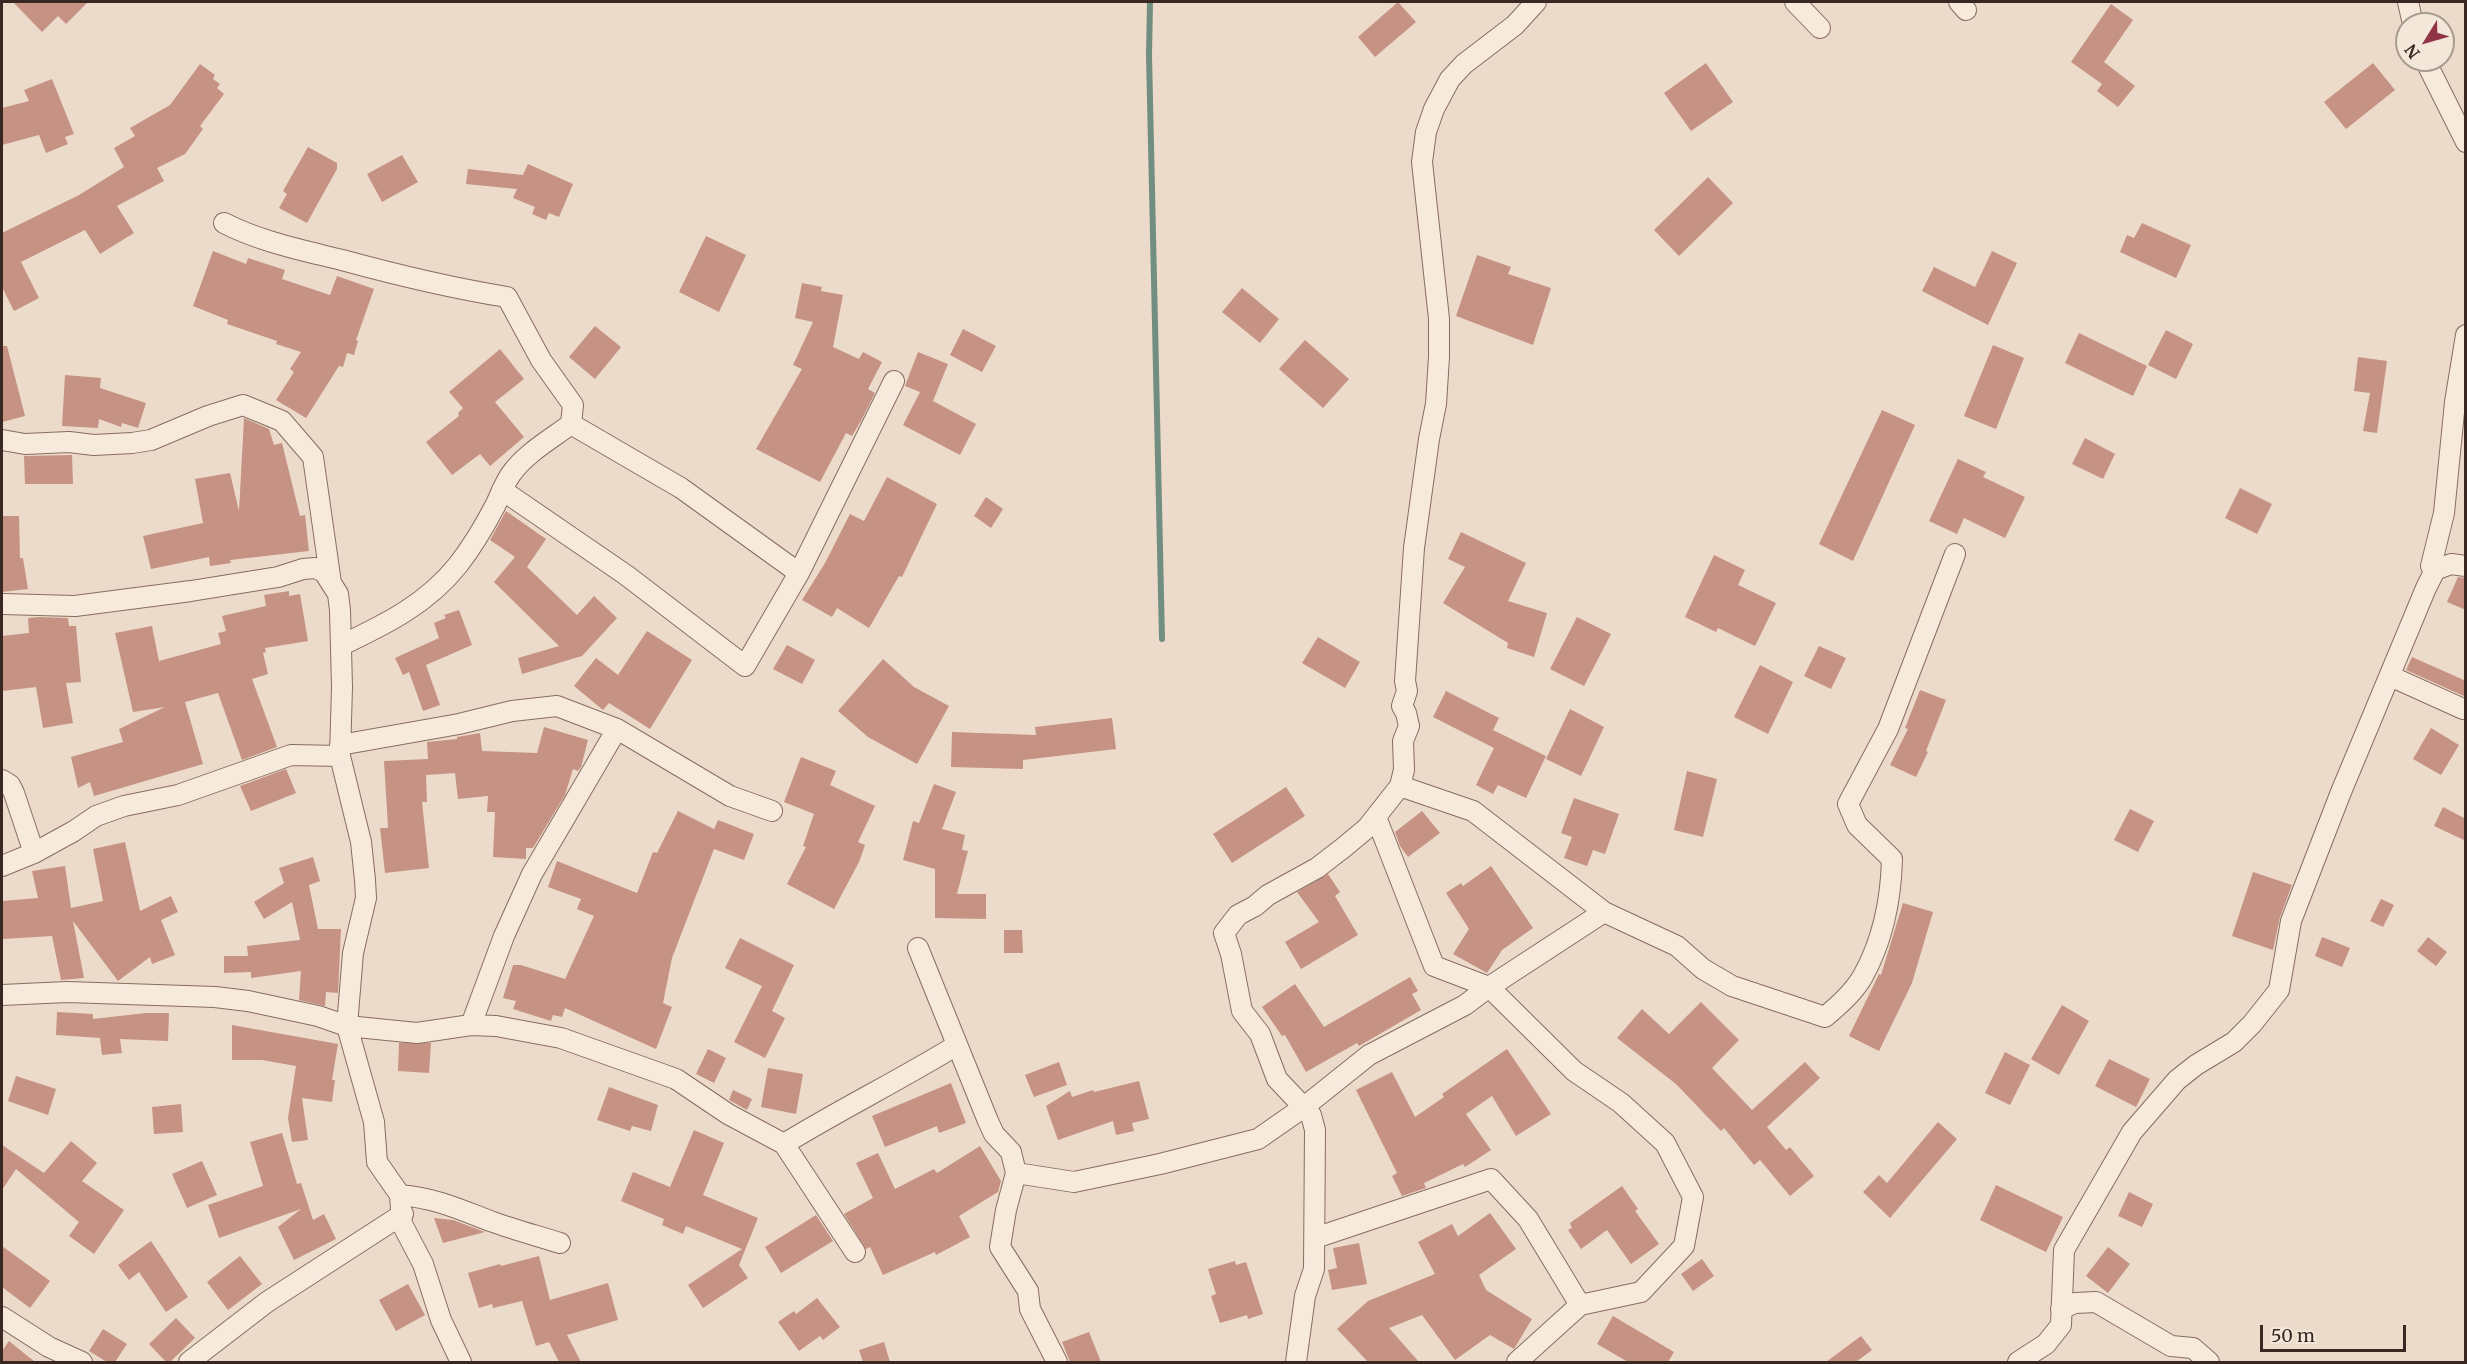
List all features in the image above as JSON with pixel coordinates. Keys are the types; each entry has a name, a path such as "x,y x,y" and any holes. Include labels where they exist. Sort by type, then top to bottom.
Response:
{"street":[{"path":"1296,1362 1305,1296 1314,1269 1316,1143 1311,1115 1277,1079 1260,1034 1242,1011 1224,933 1238,915 1256,906 1276,890 1317,868 1367,828 1400,786 1404,770 1403,741 1409,726 1402,706 1407,690 1414,548 1436,404 1439,357 1439,319 1422,162 1426,132 1434,109 1450,79 1464,64 1515,26 1536,2"},
{"path":"1795,2 1820,28"},
{"path":"2431,72 2466,142"},
{"path":"224,223 250,236 324,256 450,288 507,297 541,360 573,405 571,424 530,455 512,474 473,543 436,589 389,622 342,645"},
{"path":"2435,570 2432,566 2444,513 2455,402 2466,335"},
{"path":"502,490 627,575 745,666 799,573 894,381"},
{"path":"2,440 25,444 132,443 151,440 208,416 243,405 282,421 313,457 331,583"},
{"path":"571,424 681,488 799,573"},
{"path":"1400,786 1473,811 1604,912 1677,946 1703,969 1732,986 1825,1017 1843,1001 1863,977 1878,940 1891,893 1892,859 1857,825 1848,804 1888,729 1956,554"},
{"path":"2018,1362 2046,1344 2061,1325 2064,1250 2132,1132 2177,1080 2196,1065 2235,1042 2253,1024 2279,990 2291,921 2341,792 2435,570 2451,564 2466,566"},
{"path":"2,604 75,606 191,591 315,568 324,572 338,594 342,645 340,751 361,842 366,898 353,953 347,1026 374,1122 377,1162 401,1204 402,1224 423,1264 441,1320 461,1362"},
{"path":"2390,676 2463,709"},
{"path":"2,866 34,853 96,816 124,806 178,795 291,755 340,751 512,711 557,706 617,729 730,796 772,811"},
{"path":"471,1025 504,936 532,874 617,729"},
{"path":"2,780 10,785 14,793 34,853"},
{"path":"1376,817 1434,966 1489,987 1574,1071 1621,1104 1665,1143 1693,1197 1684,1246 1641,1292 1580,1305 1517,1362"},
{"path":"1016,1173 1074,1182 1160,1164 1258,1139 1304,1107 1369,1054 1465,1005 1604,912"},
{"path":"918,948 988,1121 994,1134 1011,1152 1016,1173 1006,1210 1000,1247 1028,1291 1030,1310 1057,1362"},
{"path":"2,995 67,992 216,997 248,1001 318,1016 347,1026 417,1033 471,1025 496,1026 561,1038 676,1079 728,1114 784,1144 855,1252"},
{"path":"784,1144 844,1107 882,1089 957,1045"},
{"path":"1315,1238 1491,1179 1528,1219 1580,1305"},
{"path":"189,1362 401,1204 421,1197 560,1243"},
{"path":"2061,1309 2075,1303 2096,1302 2170,1346 2193,1348 2209,1362"},
{"path":"2,1317 49,1347 81,1362"}],"building":[{"path":"13,2 88,2 66,24 58,16 42,32"},
{"path":"1398,2 1416,22 1375,57 1358,37"},
{"path":"2111,4 2133,20 2104,62 2135,86 2118,107 2097,91 2102,84 2071,62"},
{"path":"1706,63 1733,102 1691,131 1664,93"},
{"path":"2373,63 2395,90 2346,129 2324,102"},
{"path":"200,64 215,75 213,79 220,84 217,88 224,94 200,126 203,129 185,154 157,168 164,181 117,206 134,233 100,254 85,230 21,262 39,298 14,311 2,287 2,233 79,195 124,167 114,148 135,136 130,128 170,105"},
{"path":"52,79 74,134 65,137 68,144 46,153 39,135 2,145 2,108 29,101 24,90"},
{"path":"308,147 337,163 337,169 307,223 279,208 287,194 283,191"},
{"path":"402,155 418,182 382,202 367,174"},
{"path":"528,164 573,184 559,217 549,213 546,220 532,214 535,207 513,198 517,189 466,184 468,169 523,175"},
{"path":"1708,177 1733,203 1679,256 1654,230"},
{"path":"2142,223 2191,245 2176,278 2120,252 2127,235 2134,238"},
{"path":"706,236 746,255 719,312 679,292"},
{"path":"213,251 246,264 248,258 285,270 282,279 330,295 337,276 374,289 356,340 358,341 354,355 347,353 343,367 339,366 306,418 276,400 294,372 290,369 301,352 227,324 228,320 193,306"},
{"path":"1992,251 2017,263 1988,325 1922,291 1934,267 1975,287"},
{"path":"1477,255 1511,267 1508,274 1551,288 1533,345 1456,316"},
{"path":"802,283 822,287 821,291 843,295 833,347 859,359 863,352 882,362 868,389 875,393 862,419 852,436 846,433 820,482 756,449 802,369 793,365 813,322 795,318"},
{"path":"1242,288 1279,319 1260,343 1222,312"},
{"path":"595,326 621,347 595,379 569,357"},
{"path":"963,329 996,346 982,372 950,355"},
{"path":"2166,330 2193,344 2176,379 2148,365"},
{"path":"2079,333 2147,366 2133,396 2065,363"},
{"path":"1305,340 1349,379 1323,408 1279,369"},
{"path":"1993,345 2024,358 1996,429 1964,416"},
{"path":"2,346 7,346 25,416 2,422"},
{"path":"500,349 524,379 495,402 524,437 490,466 480,454 452,475 426,442 459,416 458,413 463,408 449,392"},
{"path":"918,352 948,364 933,401 976,424 960,455 903,425 920,392 905,386"},
{"path":"2358,357 2387,361 2377,433 2363,431 2370,393 2354,391"},
{"path":"65,375 101,378 100,388 146,403 138,428 122,423 121,427 99,419 98,428 62,426"},
{"path":"1882,410 1915,425 1853,561 1819,544"},
{"path":"244,418 269,429 274,445 282,443 300,516 305,515 309,551 230,560 231,563 210,566 209,557 151,569 143,536 203,523 195,479 230,473 239,511"},
{"path":"2085,438 2115,454 2103,479 2072,464"},
{"path":"72,455 73,484 25,484 24,456"},
{"path":"1958,459 1986,472 1983,477 2025,497 2005,538 1964,518 1957,534 1929,521"},
{"path":"887,477 937,504 902,577 899,576 869,628 837,608 832,617 802,600 825,563 850,514 864,521"},
{"path":"2240,488 2272,504 2257,534 2225,518"},
{"path":"986,497 1003,509 991,528 974,516"},
{"path":"506,511 546,539 527,567 577,615 594,596 617,618 582,656 522,674 518,658 559,646 494,582 515,557 490,540"},
{"path":"2,516 19,516 20,558 23,558 28,589 2,592"},
{"path":"1461,532 1526,563 1508,601 1547,613 1534,657 1507,648 1508,643 1443,603 1465,567 1448,559"},
{"path":"1714,555 1745,570 1738,585 1776,603 1755,646 1718,628 1716,632 1685,617"},
{"path":"2458,577 2466,578 2466,610 2447,602"},
{"path":"289,591 289,596 300,594 308,641 265,648 266,652 263,653 268,674 252,679 277,747 242,760 218,693 185,702 203,764 94,796 90,782 78,788 71,757 123,742 119,729 165,707 133,712 115,633 152,626 159,661 221,644 218,633 226,631 222,616 266,606 264,595"},
{"path":"459,610 472,645 426,665 440,705 423,711 409,672 403,675 395,658 439,638 434,623 446,618 444,615"},
{"path":"1577,617 1611,634 1584,686 1550,669"},
{"path":"28,618 68,618 69,626 76,626 81,682 66,683 73,723 43,728 36,687 2,691 2,636 29,633"},
{"path":"647,631 692,660 650,729 609,703 603,710 574,686 596,658 618,675"},
{"path":"1318,637 1360,662 1345,688 1302,663"},
{"path":"787,645 815,660 802,684 773,669"},
{"path":"1819,646 1846,658 1831,689 1804,676"},
{"path":"2412,657 2466,681 2466,697 2406,670"},
{"path":"883,659 914,687 949,706 917,764 868,737 838,711"},
{"path":"1760,665 1793,682 1768,734 1734,717"},
{"path":"1920,690 1946,700 1926,751 1928,752 1916,777 1890,765 1908,729 1905,728"},
{"path":"1446,691 1499,718 1493,730 1546,756 1526,798 1498,785 1493,794 1476,785 1494,748 1433,717"},
{"path":"1570,709 1604,727 1581,776 1546,759"},
{"path":"1112,718 1116,749 1023,760 1023,769 951,767 952,732 1036,735 1035,727"},
{"path":"544,727 588,740 581,767 578,771 573,769 565,795 533,848 526,848 526,859 493,857 495,812 487,812 488,796 458,799 455,773 426,775 427,802 422,802 429,868 385,873 380,828 388,828 384,761 428,759 427,742 457,739 457,737 480,733 482,751 537,753"},
{"path":"2431,728 2459,745 2441,775 2413,759"},
{"path":"801,757 836,771 830,785 875,806 858,842 865,845 859,862 834,909 787,884 806,847 803,846 814,814 784,802"},
{"path":"286,769 296,793 251,811 240,786"},
{"path":"1687,771 1717,779 1703,837 1674,830"},
{"path":"934,784 956,792 942,829 965,835 962,850 968,851 957,894 986,894 986,919 935,918 935,869 903,860 913,821 919,823"},
{"path":"1286,787 1305,816 1232,863 1213,834"},
{"path":"1574,798 1619,814 1605,854 1593,850 1587,866 1564,858 1572,837 1561,833"},
{"path":"2443,807 2466,819 2466,841 2434,826"},
{"path":"2130,809 2154,821 2138,852 2114,840"},
{"path":"678,811 714,829 718,820 754,834 744,860 714,849 672,958 663,1003 672,1007 656,1049 565,1008 562,1017 553,1015 551,1021 513,1009 516,1001 503,998 513,965 521,965 565,979 594,916 577,909 581,899 548,887 557,861 637,893 653,852 657,853"},
{"path":"1422,811 1440,833 1408,857 1400,846 1395,832"},
{"path":"125,842 140,911 171,896 178,912 161,920 175,955 152,964 150,957 118,981 73,921 84,978 61,980 52,936 3,939 2,901 38,898 32,871 65,866 71,908 103,901 93,849"},
{"path":"313,857 320,881 309,885 318,929 341,929 338,993 326,992 325,1006 299,1000 301,971 251,978 251,972 224,973 224,956 248,956 247,946 300,940 292,902 264,919 254,902 284,883 279,868"},
{"path":"1491,866 1533,928 1502,950 1487,973 1453,954 1469,929 1446,893 1461,883 1463,886"},
{"path":"2253,872 2292,885 2280,917 2273,950 2232,936"},
{"path":"1328,874 1340,892 1335,896 1358,935 1301,969 1285,942 1319,922 1297,892"},
{"path":"2381,899 2394,905 2383,927 2370,921"},
{"path":"1903,903 1933,912 1912,983 1879,1051 1849,1036 1879,974 1881,975"},
{"path":"1004,930 1022,930 1023,953 1004,953"},
{"path":"2322,937 2350,948 2342,967 2315,956"},
{"path":"2428,937 2447,952 2436,966 2417,951"},
{"path":"740,938 794,965 772,1011 785,1018 765,1058 734,1042 762,986 725,968"},
{"path":"1410,977 1418,991 1412,994 1421,1010 1359,1046 1357,1043 1306,1072 1285,1035 1282,1036 1262,1007 1295,984 1324,1027"},
{"path":"1701,1002 1739,1040 1712,1068 1752,1110 1805,1062 1820,1078 1767,1127 1786,1150 1790,1147 1814,1176 1790,1196 1760,1160 1754,1165 1724,1128 1721,1131 1676,1084 1617,1038 1642,1009 1669,1034"},
{"path":"2062,1005 2089,1021 2059,1075 2031,1059"},
{"path":"57,1012 93,1014 93,1019 146,1013 169,1013 168,1041 120,1039 122,1053 102,1055 100,1038 56,1035"},
{"path":"232,1025 338,1044 332,1080 335,1080 332,1102 302,1098 308,1140 292,1142 288,1118 296,1066 262,1060 232,1060"},
{"path":"399,1043 431,1043 429,1073 398,1071"},
{"path":"708,1049 726,1058 714,1083 696,1074"},
{"path":"1507,1049 1551,1114 1516,1136 1492,1096 1466,1114 1491,1150 1465,1167 1463,1164 1424,1183 1426,1188 1402,1196 1392,1176 1397,1173 1356,1090 1392,1072 1415,1117 1444,1097 1442,1094"},
{"path":"2005,1052 2030,1065 2010,1105 1985,1093"},
{"path":"2109,1059 2150,1079 2136,1107 2095,1086"},
{"path":"1059,1062 1067,1085 1034,1097 1025,1075"},
{"path":"768,1068 803,1074 796,1114 761,1107"},
{"path":"16,1076 56,1089 48,1115 8,1101"},
{"path":"1139,1081 1149,1119 1132,1123 1134,1131 1116,1135 1113,1121 1058,1140 1046,1106 1070,1091 1072,1097 1093,1090 1094,1092"},
{"path":"951,1083 966,1123 939,1133 937,1126 885,1147 872,1116"},
{"path":"609,1087 658,1105 651,1131 632,1126 630,1131 597,1120"},
{"path":"733,1090 752,1099 747,1110 729,1100"},
{"path":"181,1104 183,1132 154,1134 152,1107"},
{"path":"1938,1122 1957,1139 1890,1218 1863,1192 1879,1175 1887,1183"},
{"path":"694,1130 724,1143 703,1195 758,1218 739,1265 748,1278 703,1308 688,1285 742,1249 686,1226 683,1234 662,1225 664,1219 621,1201 633,1172 670,1187"},
{"path":"282,1133 297,1184 301,1183 313,1220 324,1214 336,1239 294,1260 278,1227 301,1209 219,1238 208,1205 263,1186 250,1142"},
{"path":"71,1141 97,1163 82,1181 124,1210 94,1254 69,1236 79,1222 16,1169 2,1190 2,1145 44,1173"},
{"path":"980,1146 1001,1181 998,1192 959,1216 970,1237 936,1255 935,1252 883,1275 870,1247 866,1249 844,1214 873,1198 856,1163 878,1153 895,1189 934,1169 937,1173"},
{"path":"202,1161 217,1195 187,1208 172,1174"},
{"path":"1996,1185 2063,1217 2046,1252 1980,1220"},
{"path":"1622,1186 1638,1209 1635,1211 1659,1244 1631,1264 1607,1230 1581,1249 1568,1230 1572,1228 1570,1223"},
{"path":"2129,1192 2153,1204 2142,1227 2118,1216"},
{"path":"1490,1213 1516,1249 1479,1275 1486,1290 1532,1319 1514,1349 1490,1335 1455,1360 1422,1315 1389,1328 1419,1362 1368,1362 1337,1329 1368,1301 1435,1274 1418,1242 1452,1224 1458,1236"},
{"path":"816,1215 833,1241 781,1273 765,1247"},
{"path":"434,1218 453,1220 485,1232 443,1243"},
{"path":"151,1241 188,1297 166,1312 139,1272 129,1280 118,1265"},
{"path":"1359,1243 1367,1284 1332,1290 1328,1270 1337,1268 1333,1248"},
{"path":"2,1246 50,1281 30,1308 2,1287"},
{"path":"2108,1247 2130,1264 2108,1293 2086,1276"},
{"path":"240,1256 262,1284 228,1310 207,1282"},
{"path":"539,1256 550,1300 608,1283 618,1320 567,1335 581,1362 559,1362 549,1342 536,1346 522,1301 493,1308 492,1304 479,1308 468,1273"},
{"path":"1702,1259 1714,1276 1693,1291 1681,1274"},
{"path":"1235,1261 1236,1265 1246,1262 1263,1314 1248,1319 1247,1315 1220,1323 1211,1296 1216,1294 1208,1269"},
{"path":"408,1284 425,1315 396,1331 379,1300"},
{"path":"817,1298 840,1327 823,1340 820,1336 799,1351 778,1322 794,1311 796,1314"},
{"path":"1613,1316 1674,1352 1668,1362 1628,1362 1597,1344"},
{"path":"176,1318 195,1338 170,1362 166,1362 149,1344"},
{"path":"103,1329 127,1344 115,1362 107,1362 89,1351"},
{"path":"1089,1332 1101,1362 1070,1362 1062,1342"},
{"path":"1861,1336 1872,1350 1856,1362 1826,1362"},
{"path":"9,1341 35,1362 2,1362 2,1351"},
{"path":"884,1342 890,1362 863,1362 859,1350"}],"waterway":[{"path":"1150,2 1149,55 1162,639"}]}
